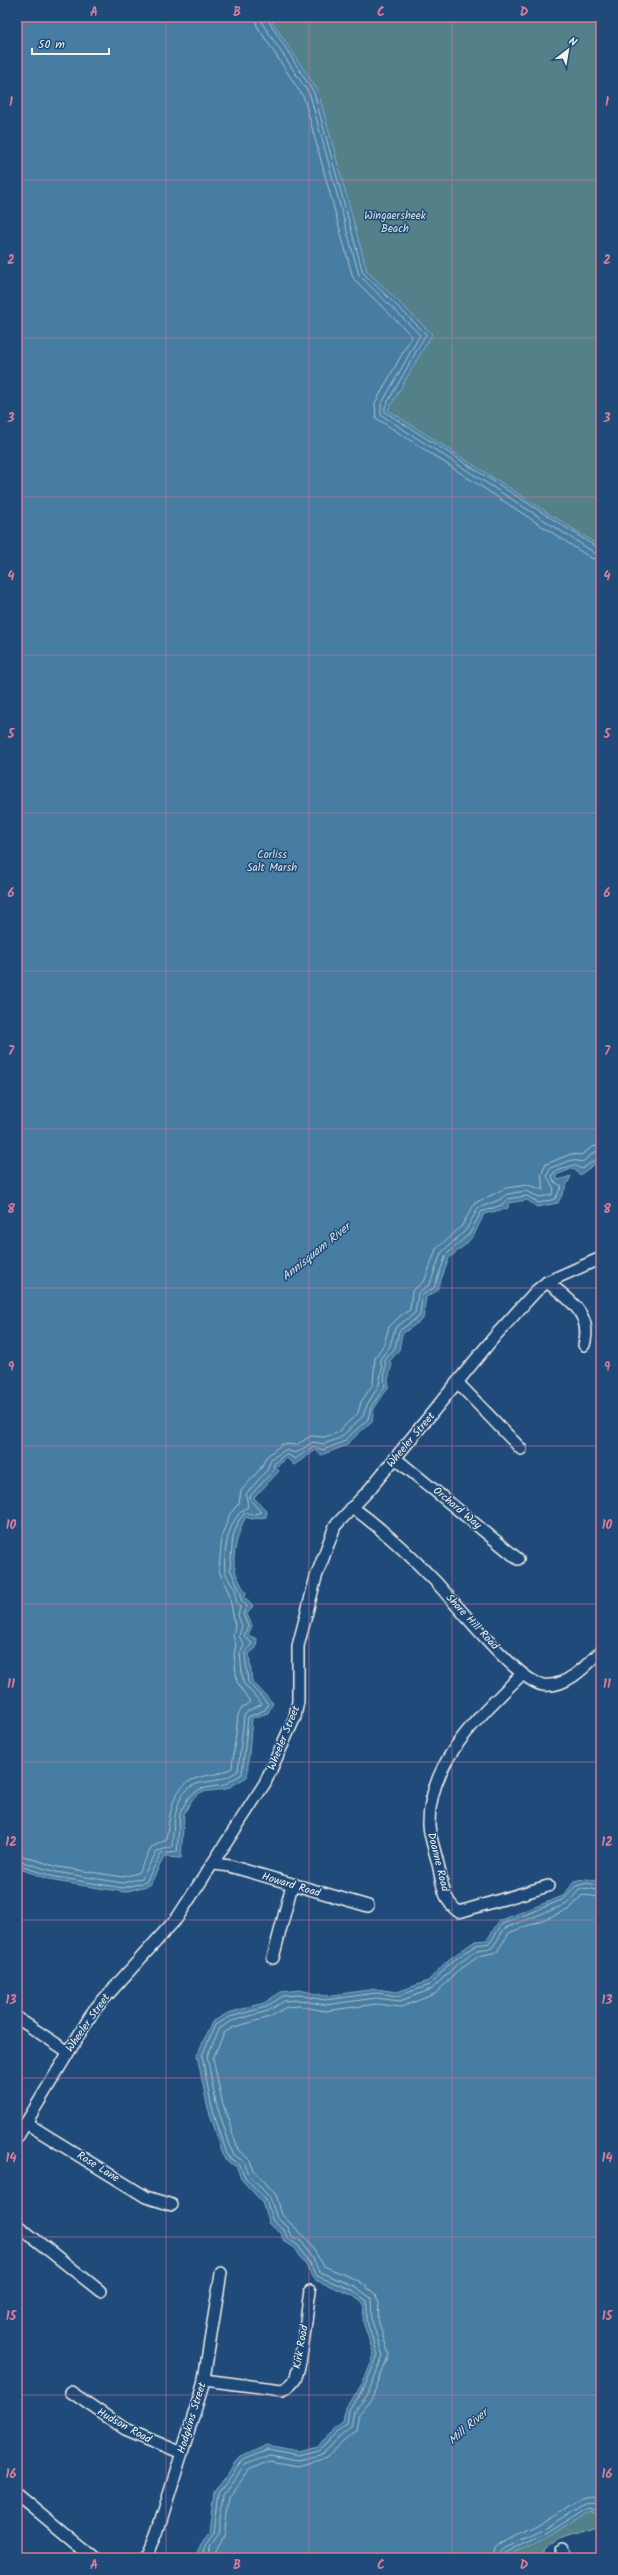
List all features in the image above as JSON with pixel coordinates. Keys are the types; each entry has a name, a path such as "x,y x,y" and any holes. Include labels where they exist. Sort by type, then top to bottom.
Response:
{"street":[{"name":"Wheeler Street","path":"17,2138 67,2051 94,2010 177,1918 214,1864 265,1783 294,1717 298,1701 298,1646 305,1617 333,1531 519,1309 547,1282 601,1258"},
{"path":"547,1282 569,1299 580,1312 586,1325 584,1344"},
{"path":"457,1382 521,1449"},
{"name":"Orchard Way","path":"395,1458 518,1559"},
{"name":"Shore Hill Road","path":"352,1507 369,1519 430,1576 490,1643 522,1674 541,1685 551,1686 572,1676 600,1652"},
{"name":"Doanne Road","path":"522,1674 479,1718 454,1749 435,1787 429,1826 444,1891 453,1909 459,1912 548,1886"},
{"name":"Howard Road","path":"214,1864 230,1866 292,1886 368,1906"},
{"path":"273,1958 292,1886"},
{"path":"17,2018 67,2051"},
{"name":"Rose Lane","path":"26,2123 146,2197 172,2205"},
{"path":"17,2225 100,2291"},
{"name":"Hodgkins Street","path":"144,2558 149,2553 157,2533 204,2380 222,2273"},
{"name":"Kirk Road","path":"204,2380 282,2390 288,2387 295,2380 298,2367 310,2291"},
{"name":"Hudson Road","path":"71,2392 125,2429 182,2453"},
{"path":"17,2494 94,2558"}],"green space":[{"name":"Wingaersheek Beach","path":"17,17 601,17 601,933"},
{"path":"589,2510 601,2515 598,2528 559,2540 552,2544 540,2558 483,2558"}],"water":[{"name":"Annisquam River","path":"17,17 269,17 318,91 367,271 432,334 388,410 601,547 601,1159 580,1175 574,1168 556,1175 558,1180 571,1176 558,1203 537,1207 527,1200 508,1203 508,1208 484,1214 474,1235 465,1245 449,1258 437,1291 426,1297 423,1319 402,1334 399,1350 389,1362 392,1364 388,1380 389,1386 374,1409 372,1421 345,1446 321,1455 316,1450 294,1465 287,1458 276,1467 279,1471 254,1498 267,1511 266,1517 252,1519 246,1517 236,1543 234,1565 237,1576 246,1593 244,1598 253,1606 247,1614 252,1626 248,1635 257,1639 256,1648 249,1654 252,1681 273,1703 268,1713 252,1718 247,1777 226,1789 201,1792 191,1801 184,1814 181,1858 164,1857 150,1885 124,1892 54,1881 17,1868"},
{"name":"Mill River","path":"587,1879 601,1882 601,2515 590,2510 544,2540 503,2558 196,2558 203,2540 209,2532 214,2493 239,2458 267,2445 298,2451 317,2446 343,2422 345,2407 359,2392 374,2355 363,2322 364,2304 352,2295 315,2280 295,2248 284,2242 281,2233 269,2224 262,2202 241,2179 237,2167 225,2160 207,2105 197,2055 212,2022 228,2013 264,2003 281,1992 300,1990 325,1996 376,1989 397,1992 428,1981 448,1960 475,1941 487,1940 499,1921 563,1896 574,1882"}],"park label":[{"name":"Corliss Salt Marsh","path":"272,861"}]}
